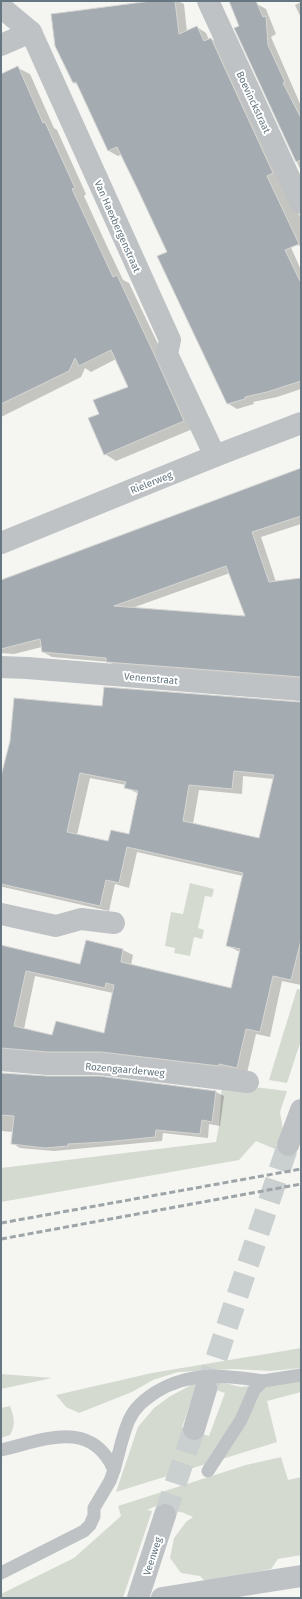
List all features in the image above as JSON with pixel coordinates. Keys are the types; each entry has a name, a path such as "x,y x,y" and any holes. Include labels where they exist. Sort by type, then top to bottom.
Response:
{"street":[{"name":"Boevinckstraat","path":"208,1 301,203"},
{"name":"Van Haexbergenstraat","path":"1,7 31,32 170,340 167,354 215,456"},
{"path":"1,45 31,32"},
{"name":"Rielerweg","path":"1,543 215,456 301,423"},
{"name":"Venenstraat","path":"1,667 301,690"},
{"path":"1,914 56,926 81,919 114,922"},
{"name":"Rozengaarderweg","path":"1,1060 47,1064 100,1064 248,1082"},
{"path":"288,1145 301,1110"},
{"path":"194,1429 206,1389"},
{"name":"Veenweg","path":"138,1598 165,1515"},
{"path":"162,1598 301,1576"}],"lane":[{"path":"1,1574 84,1531 90,1524 94,1516 94,1508 110,1482 129,1421 141,1401 162,1388 182,1380 204,1376 230,1376 263,1381 301,1374"},
{"path":"208,1471 241,1420 254,1390 263,1381"},
{"path":"1,1450 67,1436 84,1438 98,1447 108,1457 114,1470"}],"shaded area":[{"path":"190,883 214,889 212,897 205,896 198,928 204,930 202,939 194,937 190,956 174,953 175,948 165,946 171,912 183,914"},
{"path":"297,989 301,990 301,1040 287,1083 269,1080"},
{"path":"222,1083 287,1091 280,1112 283,1130 275,1149 256,1141 239,1160 1,1202 1,1168 216,1142 219,1126"},
{"path":"301,1348 301,1368 270,1371 234,1369 178,1372 153,1380 132,1392 79,1413 66,1407 56,1395 152,1373"},
{"path":"1,1374 52,1378 1,1389"},
{"path":"301,1380 301,1392 267,1401 277,1442 116,1492 138,1427 154,1408 169,1397 193,1384 221,1382 241,1387","holes":["197,1384 225,1393 209,1436 182,1427"]},
{"path":"10,1406 14,1424 13,1428 10,1435 1,1438 1,1408"},
{"path":"281,1457 288,1480 301,1477 301,1555 278,1559 271,1569 206,1582 200,1576 181,1573 170,1558 174,1538 186,1522 193,1517 184,1513 156,1506 147,1510 152,1511 123,1598 1,1598 1,1594 74,1558 121,1516 118,1506 246,1465"}],"building":[{"path":"151,1 175,1 179,34 197,26 204,41 211,38 273,173 267,176 299,244 285,250 301,283 301,381 267,392 245,397 245,399 227,404 157,256 167,252 138,190 117,147 108,151 76,82 73,83 55,46 51,14"},
{"path":"229,1 256,1 263,17 266,16 268,45 285,82 283,83 301,118 301,160 296,162 234,28 239,26"},
{"path":"18,66 43,123 45,122 75,188 72,189 113,277 117,275 184,421 104,455 88,418 99,414 93,400 128,387 111,350 79,366 75,358 69,371 1,404 1,74"},
{"path":"301,468 301,516 252,532 269,582 301,578 301,677 106,662 106,658 42,652 40,639 1,649 1,580","holes":["226,566 245,616 114,606"]},
{"path":"104,687 301,702 301,940 291,980 273,976 260,1032 246,1029 237,1068 219,1064 219,1066 101,1052 48,1052 1,1048 1,945 80,964 86,940 123,949 121,962 231,988 240,949 226,946 243,873 127,847 119,883 106,880 100,906 1,884 1,776 10,741 14,698 102,706","holes":["234,771 274,775 259,838 183,821 189,785 232,789","80,773 126,782 124,788 138,791 129,834 111,830 108,841 67,832","26,971 105,988 106,983 114,985 104,1033 56,1021 52,1035 14,1026"]},
{"path":"1,1073 47,1076 99,1076 216,1091 212,1122 202,1120 200,1134 156,1130 155,1137 68,1144 68,1146 45,1148 11,1144 14,1116 1,1115"}],"tunnel":[{"path":"206,1389 288,1145"},
{"path":"165,1515 194,1429"}],"railway":[{"path":"1,1223 301,1169"},
{"path":"1,1239 301,1184"}]}
